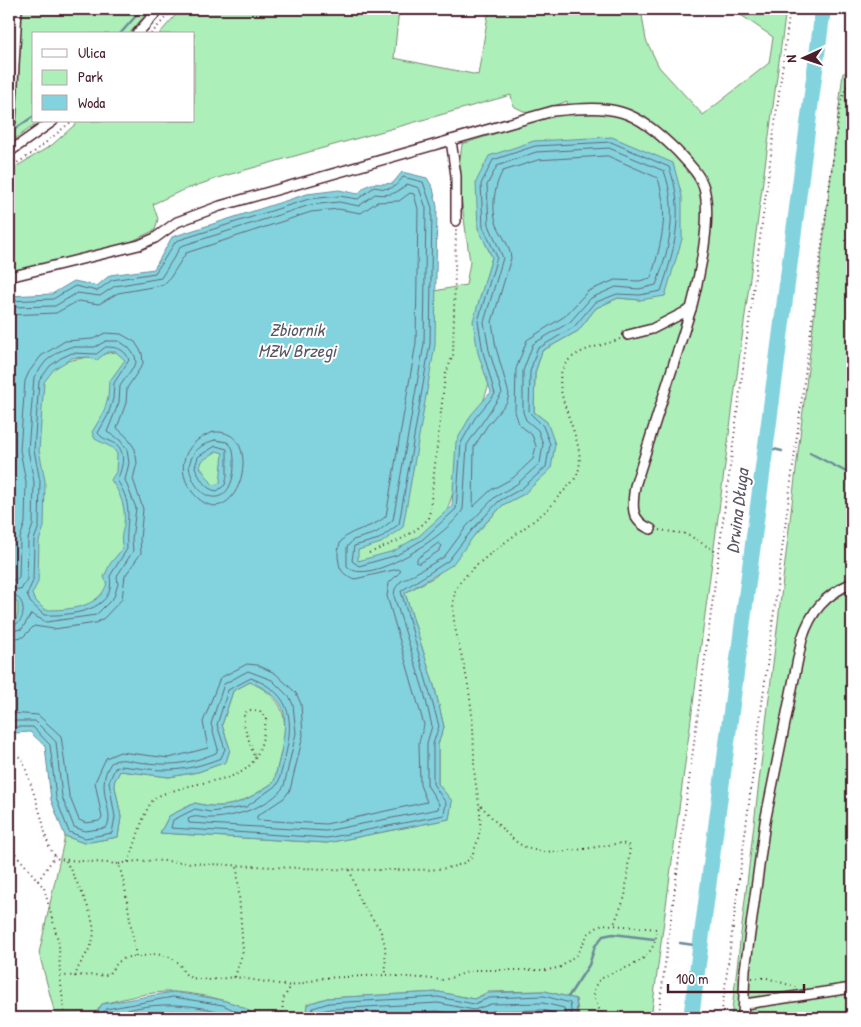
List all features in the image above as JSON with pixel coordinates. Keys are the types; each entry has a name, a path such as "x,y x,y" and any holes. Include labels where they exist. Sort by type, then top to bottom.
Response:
{"street":[{"path":"11,120 17,9"},
{"path":"139,32 159,9"},
{"path":"9,277 139,245 155,238 171,225 195,214 553,111 584,108 607,109 626,113 646,122 688,162 701,181 704,190 704,238 691,309 635,486 634,515 638,522 651,529"},
{"path":"9,152 52,122"},
{"path":"451,140 456,176 456,221"},
{"path":"628,335 652,328 691,309"},
{"path":"743,1018 745,978 765,822 802,639 809,619 822,602 852,584"},
{"path":"745,1004 852,988"}],"path":[{"path":"153,32 173,9"},
{"path":"658,1018 790,9"},
{"path":"721,1018 840,106 846,87 852,80"},
{"path":"9,168 33,153 71,122"},
{"path":"369,553 397,542 418,530 429,518 445,376 453,355 456,221"},
{"path":"9,755 18,756 22,759 42,819 46,840 55,856 66,861 350,870 418,870 464,864 475,852 479,838 481,806 475,771 476,745 470,697 456,629 455,590 469,573 549,508 578,473 579,450 577,436 560,390 562,370 574,356 628,335"},
{"path":"651,529 687,534 719,553"},
{"path":"128,862 136,846 142,819 155,799 192,785 241,774 249,768 255,759 264,737 266,719 260,711 251,710 244,713 244,725 255,759"},
{"path":"481,806 515,841 524,847 553,851 622,843 630,846 625,897 614,925"},
{"path":"9,846 44,888 59,944 60,976 65,1018"},
{"path":"38,881 55,856"},
{"path":"66,861 90,912 94,936 88,956 76,969 75,977"},
{"path":"119,864 125,888 136,956"},
{"path":"235,977 243,951 237,865"},
{"path":"350,870 360,901 380,929 385,945 386,975"},
{"path":"60,976 108,975 118,962 128,956 156,954 170,957 179,963 184,973 192,978 208,980 235,977 291,986 324,978 386,975 444,980 474,970 548,970 561,967 577,954 588,934 602,924 657,929 654,946 648,956 639,962 612,972 602,978 596,986 594,993 602,1018"},
{"path":"745,978 767,978 783,982 796,987 802,995"},
{"path":"282,1018 283,999 291,986"}],"green space":[{"path":"22,9 150,9 131,32 32,32 32,122 39,122 11,142 18,90"},
{"path":"181,9 399,9 394,58 478,75 489,9 641,9 646,40 659,67 703,115 769,63 773,37 732,9 786,9 651,1018 579,1018 576,999 545,991 488,992 474,999 439,992 327,998 307,1004 305,1018 256,1018 241,1007 218,999 194,994 165,992 102,1004 94,1015 55,1014 39,953 65,836 84,843 118,837 121,817 114,782 120,771 169,777 198,772 226,762 230,749 222,725 233,691 250,682 266,691 277,701 282,712 284,737 274,782 254,795 236,803 217,806 195,803 169,816 160,833 327,843 449,819 452,801 438,785 438,744 444,727 435,689 405,593 436,576 503,505 524,494 547,422 534,412 535,373 542,351 578,331 596,308 618,298 640,300 478,228 492,257 485,281 526,273 425,577 9,649 9,372 466,285 470,262 458,175 462,144 568,111 567,101 532,115 513,106 511,95 224,176 181,191 153,204 158,219 155,230 126,244 9,274 9,171 52,145 78,122 195,122 195,32 161,32"},
{"path":"852,72 852,1018 731,1018 843,73"}],"water":[{"name":"Zbiornik MZW Brzegi","path":"612,137 673,163 682,196 682,239 665,296 640,300 618,298 596,308 578,331 542,351 535,373 534,412 547,422 555,444 551,469 524,494 503,505 476,533 452,565 405,593 435,689 444,727 438,744 438,784 452,801 449,819 327,843 160,833 169,816 195,803 217,806 237,803 255,795 274,782 283,743 284,712 281,705 271,694 250,682 233,691 222,725 230,749 226,762 198,772 169,777 120,771 114,782 121,817 118,837 84,843 65,836 51,800 45,746 30,732 16,733 9,731 9,620 15,621 18,614 18,603 9,598 9,296 52,294 74,281 97,286 110,275 154,269 172,237 307,194 339,190 358,194 370,184 393,183 402,172 427,178 433,188 437,207 435,345 403,527 381,543 358,550 358,561 394,551 419,536 452,506 456,442 471,415 491,392 478,353 473,321 492,257 478,228 476,182 489,156 534,141","holes":["107,352 116,352 125,360 109,382 108,398 103,414 92,432 95,439 113,448 117,454 116,472 111,480 118,491 123,507 124,525 121,539 123,548 110,564 104,577 107,583 98,598 82,606 45,610 34,599 32,594 38,582 39,541 44,527 45,481 39,450 44,382 54,369 72,358 89,357 97,360","217,451 223,453 220,483 213,485 200,467 202,461"]},
{"path":"545,991 576,999 577,1018 305,1018 308,1004 327,998 439,992 474,999 488,993"},
{"path":"173,992 230,1002 241,1006 256,1018 94,1018 102,1004"}],"waterway":[{"path":"122,32 142,9"},
{"name":"Drwina Długa","path":"691,1018 823,9"},
{"path":"9,133 32,117"},
{"path":"765,447 782,451"},
{"path":"810,453 852,475"},
{"path":"568,997 589,965 595,946 603,936 613,934 654,939"},
{"path":"680,943 701,946"}]}
